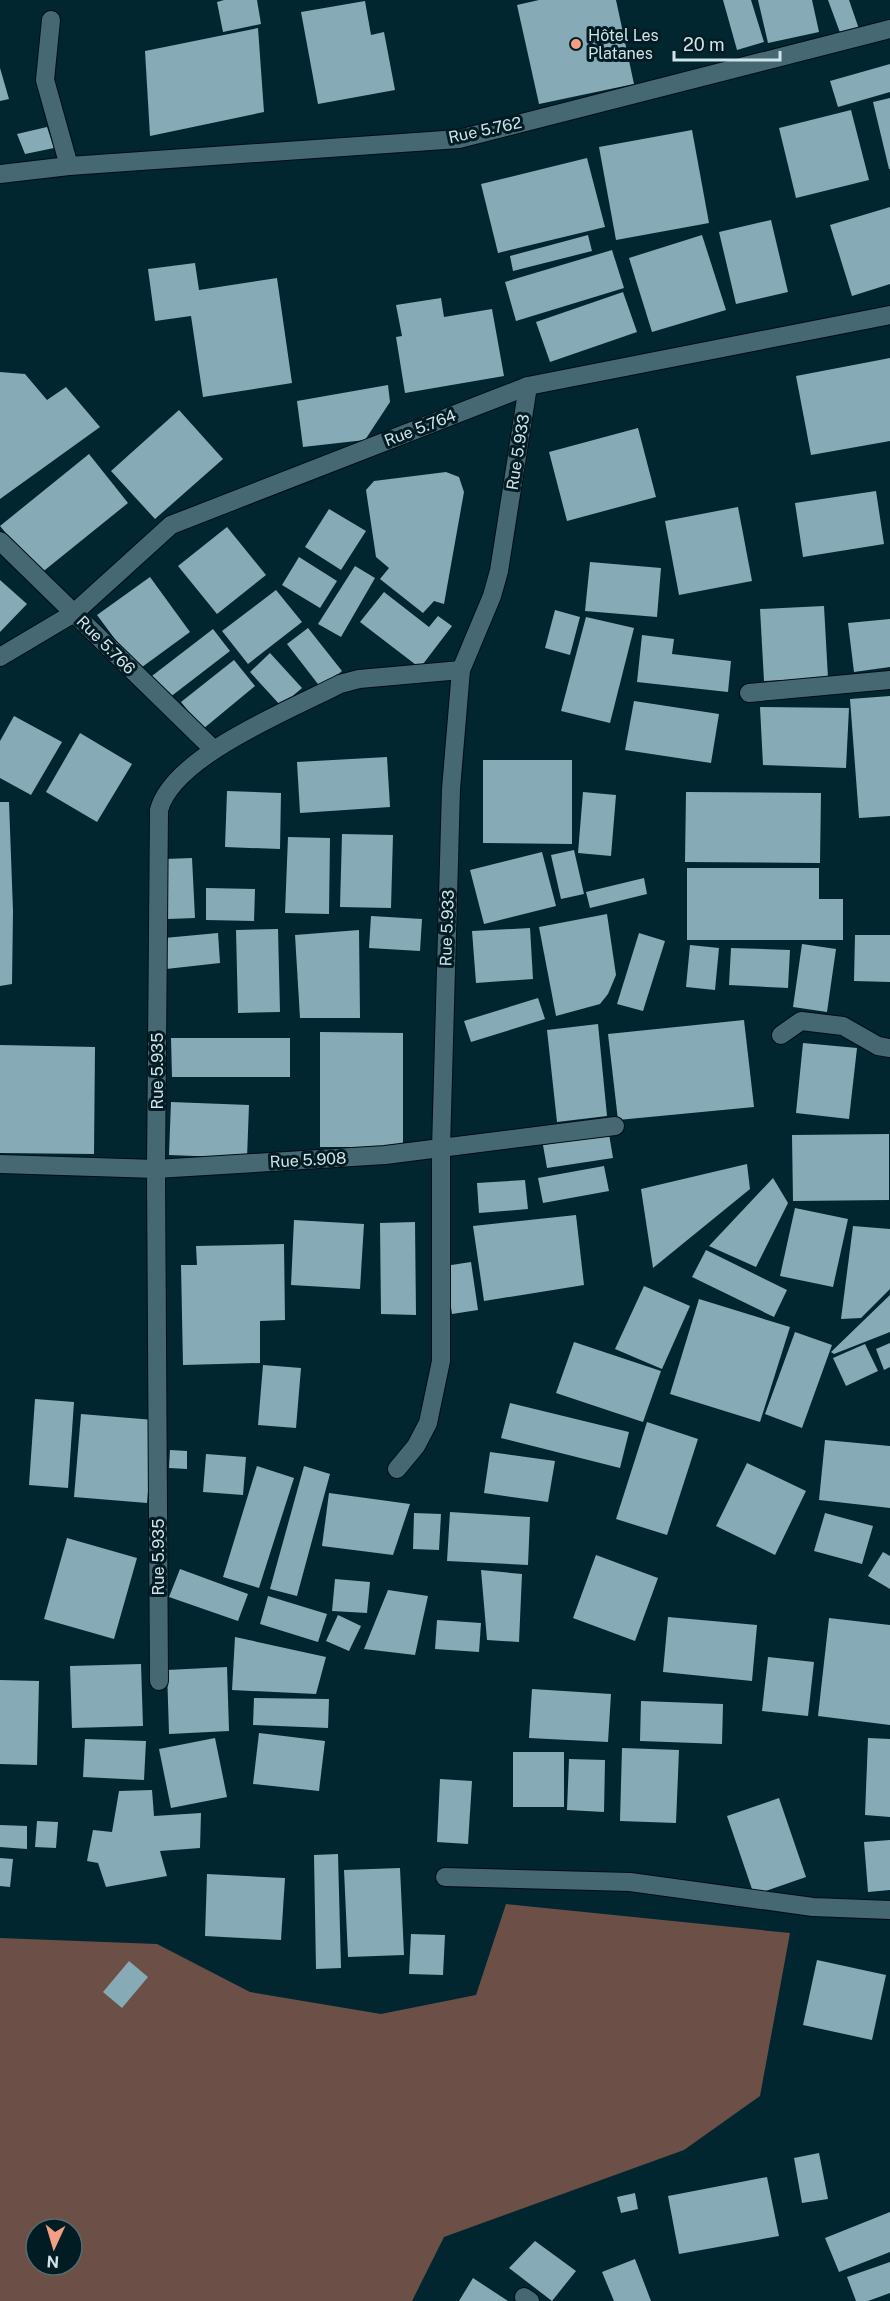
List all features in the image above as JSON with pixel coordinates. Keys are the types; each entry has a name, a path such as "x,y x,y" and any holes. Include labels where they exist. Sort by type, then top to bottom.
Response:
{"street":[{"path":"51,20 45,80 69,166"},
{"name":"Rue 5.762","path":"0,174 69,166 459,139 890,29"},
{"name":"Rue 5.764","path":"0,657 74,613 171,525 528,386 890,315"},
{"name":"Rue 5.933","path":"397,1469 416,1446 428,1423 441,1361 441,1149 451,789 462,670 492,596 499,571 528,386"},
{"name":"Rue 5.766","path":"0,541 213,749"},
{"name":"Rue 5.935","path":"159,1682 156,1169 159,810 162,797 169,787 213,749 340,684 359,679 462,670"},
{"path":"748,693 890,680"},
{"path":"781,1035 801,1021 843,1026 878,1046 890,1048"},
{"name":"Rue 5.908","path":"0,1164 156,1169 385,1155 615,1126"},
{"path":"445,1877 630,1882 813,1907 890,1910"}],"shaded area":[{"path":"506,1904 790,1933 760,2096 684,2150 444,2237 412,2301 0,2301 0,1938 157,1944 250,1992 381,2014 476,1995"}],"building":[{"path":"257,0 261,24 223,32 217,2"},
{"name":"Hôtel Les Platanes","path":"539,0 616,0 634,84 539,104 517,5"},
{"path":"723,0 751,0 764,42 737,50"},
{"path":"758,0 812,0 819,32 768,43"},
{"path":"828,0 849,0 860,32 842,38"},
{"path":"365,1 371,35 384,32 395,90 318,104 301,12"},
{"path":"258,28 264,112 150,136 145,51"},
{"path":"890,64 890,92 838,107 830,81"},
{"path":"0,68 9,99 0,101"},
{"path":"890,98 890,169 889,169 873,102"},
{"path":"851,110 869,180 796,198 779,128"},
{"path":"47,127 54,148 25,154 17,134"},
{"path":"692,130 709,223 616,240 599,147"},
{"path":"587,158 605,227 498,253 481,184"},
{"path":"890,207 890,284 852,296 830,225"},
{"path":"771,220 788,292 736,304 719,232"},
{"path":"588,235 592,251 513,271 510,256"},
{"path":"702,235 726,310 652,332 629,258"},
{"path":"612,250 624,288 516,321 505,282"},
{"path":"195,263 199,290 277,278 292,383 203,397 191,316 155,321 148,269"},
{"path":"623,292 637,332 550,362 536,322"},
{"path":"441,298 444,317 492,309 504,376 405,393 396,337 402,336 396,305"},
{"path":"890,358 890,441 811,455 796,376"},
{"path":"0,372 25,374 47,400 66,387 100,427 0,499"},
{"path":"388,385 390,402 365,440 303,447 297,401"},
{"path":"179,410 223,459 155,519 111,471"},
{"path":"638,428 656,497 567,521 549,452"},
{"path":"89,454 128,503 40,574 0,526"},
{"path":"446,472 459,477 464,492 444,604 434,601 423,613 380,579 389,568 376,557 366,490 374,481"},
{"path":"876,491 884,544 803,557 795,503"},
{"path":"738,507 752,581 679,595 665,521"},
{"path":"329,509 366,531 341,570 305,547"},
{"path":"227,527 266,575 217,614 178,566"},
{"path":"299,557 337,581 320,608 282,585"},
{"path":"590,562 661,568 657,617 585,611"},
{"path":"355,566 375,578 341,637 318,624"},
{"path":"150,577 190,632 138,670 97,615"},
{"path":"0,580 27,604 0,632"},
{"path":"276,590 302,622 248,664 222,631"},
{"path":"384,592 429,627 438,616 452,626 420,668 360,622"},
{"path":"824,606 828,678 764,681 760,609"},
{"path":"555,610 580,617 570,655 545,648"},
{"path":"586,617 634,628 610,723 561,711"},
{"path":"890,619 890,667 854,672 848,623"},
{"path":"308,628 342,671 321,688 287,644"},
{"path":"213,629 230,651 165,701 148,679"},
{"path":"642,635 674,639 672,654 731,661 728,692 637,682"},
{"path":"270,653 302,688 281,706 250,672"},
{"path":"234,660 255,686 203,729 181,702"},
{"path":"890,696 890,816 859,818 850,699"},
{"path":"634,701 719,714 711,763 625,750"},
{"path":"760,707 849,708 846,768 763,765"},
{"path":"14,716 62,742 31,795 0,778 0,741"},
{"path":"80,733 132,764 97,822 46,792"},
{"path":"387,757 390,807 300,813 297,762"},
{"path":"483,760 572,760 572,844 483,843"},
{"path":"227,791 281,793 280,849 225,847"},
{"path":"583,792 616,795 611,856 578,853"},
{"path":"686,792 821,793 820,863 685,862"},
{"path":"0,802 9,802 13,911 12,984 0,986"},
{"path":"342,834 393,835 391,908 340,907"},
{"path":"288,837 330,838 329,914 285,913"},
{"path":"574,850 584,894 561,899 551,855"},
{"path":"542,852 556,906 484,924 470,870"},
{"path":"192,858 195,918 168,919 165,859"},
{"path":"687,868 819,868 819,899 843,899 843,940 687,940"},
{"path":"644,878 647,894 590,908 586,892"},
{"path":"206,888 255,889 254,921 206,920"},
{"path":"607,914 616,975 608,994 600,1004 556,1016 539,927"},
{"path":"371,916 422,919 420,951 369,948"},
{"path":"530,928 533,979 476,983 472,931"},
{"path":"278,929 280,1012 238,1013 236,930"},
{"path":"359,930 360,1018 300,1018 295,935"},
{"path":"218,933 220,963 166,969 164,938"},
{"path":"639,933 665,941 643,1011 617,1004"},
{"path":"855,935 890,935 890,982 854,981"},
{"path":"802,944 836,949 827,1012 793,1007"},
{"path":"690,945 719,948 715,990 686,987"},
{"path":"731,948 790,950 788,988 729,985"},
{"path":"538,998 545,1019 471,1042 464,1021"},
{"path":"744,1020 754,1107 618,1120 608,1034"},
{"path":"598,1024 607,1116 557,1122 547,1030"},
{"path":"320,1032 403,1033 403,1147 320,1147"},
{"path":"171,1038 290,1038 290,1077 172,1077"},
{"path":"803,1043 857,1048 849,1119 796,1113"},
{"path":"0,1045 95,1047 94,1154 0,1153"},
{"path":"171,1102 249,1105 247,1158 169,1155"},
{"path":"609,1134 613,1158 547,1168 543,1145"},
{"path":"889,1134 889,1200 793,1201 792,1135"},
{"path":"747,1164 750,1189 653,1268 641,1189"},
{"path":"604,1166 609,1191 543,1203 538,1178"},
{"path":"773,1178 788,1203 756,1267 709,1246"},
{"path":"525,1180 528,1209 479,1213 477,1183"},
{"path":"795,1208 848,1219 833,1287 780,1276"},
{"path":"576,1215 584,1285 484,1301 473,1226"},
{"path":"294,1220 364,1224 360,1289 291,1285"},
{"path":"415,1222 416,1315 381,1314 380,1223"},
{"path":"853,1226 890,1229 890,1289 861,1318 841,1319"},
{"path":"284,1244 285,1320 260,1321 260,1363 183,1365 181,1265 197,1265 196,1246"},
{"path":"706,1250 787,1290 774,1317 692,1277"},
{"path":"471,1262 478,1310 452,1314 445,1266"},
{"path":"644,1286 690,1306 662,1369 615,1349"},
{"path":"890,1295 890,1332 834,1354 831,1352"},
{"path":"699,1299 790,1327 760,1422 670,1394"},
{"path":"795,1332 832,1345 802,1428 765,1414"},
{"path":"574,1342 661,1371 643,1422 556,1393"},
{"path":"890,1343 890,1367 884,1370 876,1349"},
{"path":"865,1344 878,1371 846,1386 833,1358"},
{"path":"263,1365 301,1368 296,1428 258,1425"},
{"path":"35,1399 74,1402 68,1488 29,1485"},
{"path":"510,1403 629,1432 620,1468 501,1438"},
{"path":"81,1414 154,1420 147,1503 74,1497"},
{"path":"647,1422 698,1439 667,1535 616,1519"},
{"path":"825,1440 890,1446 890,1508 819,1500"},
{"path":"170,1450 187,1451 187,1469 169,1468"},
{"path":"490,1452 555,1461 548,1502 484,1493"},
{"path":"206,1454 246,1457 243,1495 203,1492"},
{"path":"747,1463 806,1491 775,1555 716,1526"},
{"path":"257,1466 294,1478 259,1588 223,1577"},
{"path":"304,1466 330,1474 297,1596 270,1589"},
{"path":"329,1493 410,1504 393,1555 322,1546"},
{"path":"450,1512 530,1517 528,1565 447,1561"},
{"path":"414,1513 441,1514 439,1550 413,1549"},
{"path":"825,1513 873,1526 862,1564 814,1551"},
{"path":"67,1538 137,1558 114,1639 44,1619"},
{"path":"883,1552 890,1556 890,1589 868,1576"},
{"path":"596,1555 658,1578 635,1641 573,1618"},
{"path":"180,1569 248,1594 238,1621 169,1597"},
{"path":"481,1570 522,1574 519,1642 487,1640"},
{"path":"335,1579 370,1582 367,1613 332,1611"},
{"path":"388,1590 428,1596 415,1655 364,1649"},
{"path":"268,1596 327,1614 318,1642 260,1624"},
{"path":"338,1615 361,1626 349,1651 326,1641"},
{"path":"668,1617 757,1625 752,1681 663,1672"},
{"path":"829,1618 890,1625 890,1725 818,1716"},
{"path":"437,1620 481,1623 479,1652 435,1649"},
{"path":"235,1637 326,1657 316,1694 232,1690"},
{"path":"768,1657 814,1662 808,1716 762,1711"},
{"path":"141,1664 143,1726 72,1728 70,1666"},
{"path":"227,1667 229,1731 169,1734 167,1670"},
{"path":"0,1680 39,1681 37,1765 0,1764"},
{"path":"532,1689 611,1694 608,1742 529,1738"},
{"path":"254,1698 329,1699 328,1728 253,1725"},
{"path":"641,1701 723,1704 722,1744 640,1741"},
{"path":"259,1733 325,1741 319,1791 253,1784"},
{"path":"215,1738 227,1797 171,1808 159,1749"},
{"path":"868,1738 890,1739 890,1817 865,1815"},
{"path":"85,1739 146,1741 144,1780 83,1777"},
{"path":"622,1748 679,1750 676,1823 620,1821"},
{"path":"513,1752 564,1752 564,1807 513,1807"},
{"path":"569,1759 605,1760 604,1812 567,1810"},
{"path":"440,1779 472,1781 468,1844 437,1842"},
{"path":"152,1790 154,1816 201,1813 200,1848 160,1851 167,1876 106,1887 98,1863 87,1861 93,1830 112,1832 119,1791"},
{"path":"779,1798 806,1877 754,1895 727,1816"},
{"path":"37,1821 58,1822 56,1848 35,1847"},
{"path":"0,1825 27,1826 27,1849 0,1847"},
{"path":"890,1840 890,1890 868,1892 864,1842"},
{"path":"338,1854 341,1968 316,1969 314,1855"},
{"path":"0,1858 13,1859 10,1887 0,1886"},
{"path":"400,1868 404,1955 348,1957 344,1870"},
{"path":"207,1874 285,1878 281,1940 205,1936"},
{"path":"411,1934 445,1935 443,1975 409,1974"},
{"path":"817,1960 886,1975 872,2040 803,2025"},
{"path":"129,1961 148,1977 122,2008 103,1992"},
{"path":"819,2153 828,2199 802,2203 794,2158"},
{"path":"767,2177 779,2236 679,2254 668,2196"},
{"path":"635,2193 638,2209 621,2213 617,2197"},
{"path":"890,2212 890,2252 839,2272 825,2238"},
{"path":"535,2241 576,2271 552,2301 509,2268"},
{"path":"635,2259 651,2301 614,2301 602,2272"},
{"path":"890,2262 890,2293 868,2301 856,2301 847,2277"},
{"path":"473,2278 508,2301 459,2301"}],"place":[{"name":"Hôtel Les Platanes","path":"576,44"}]}
